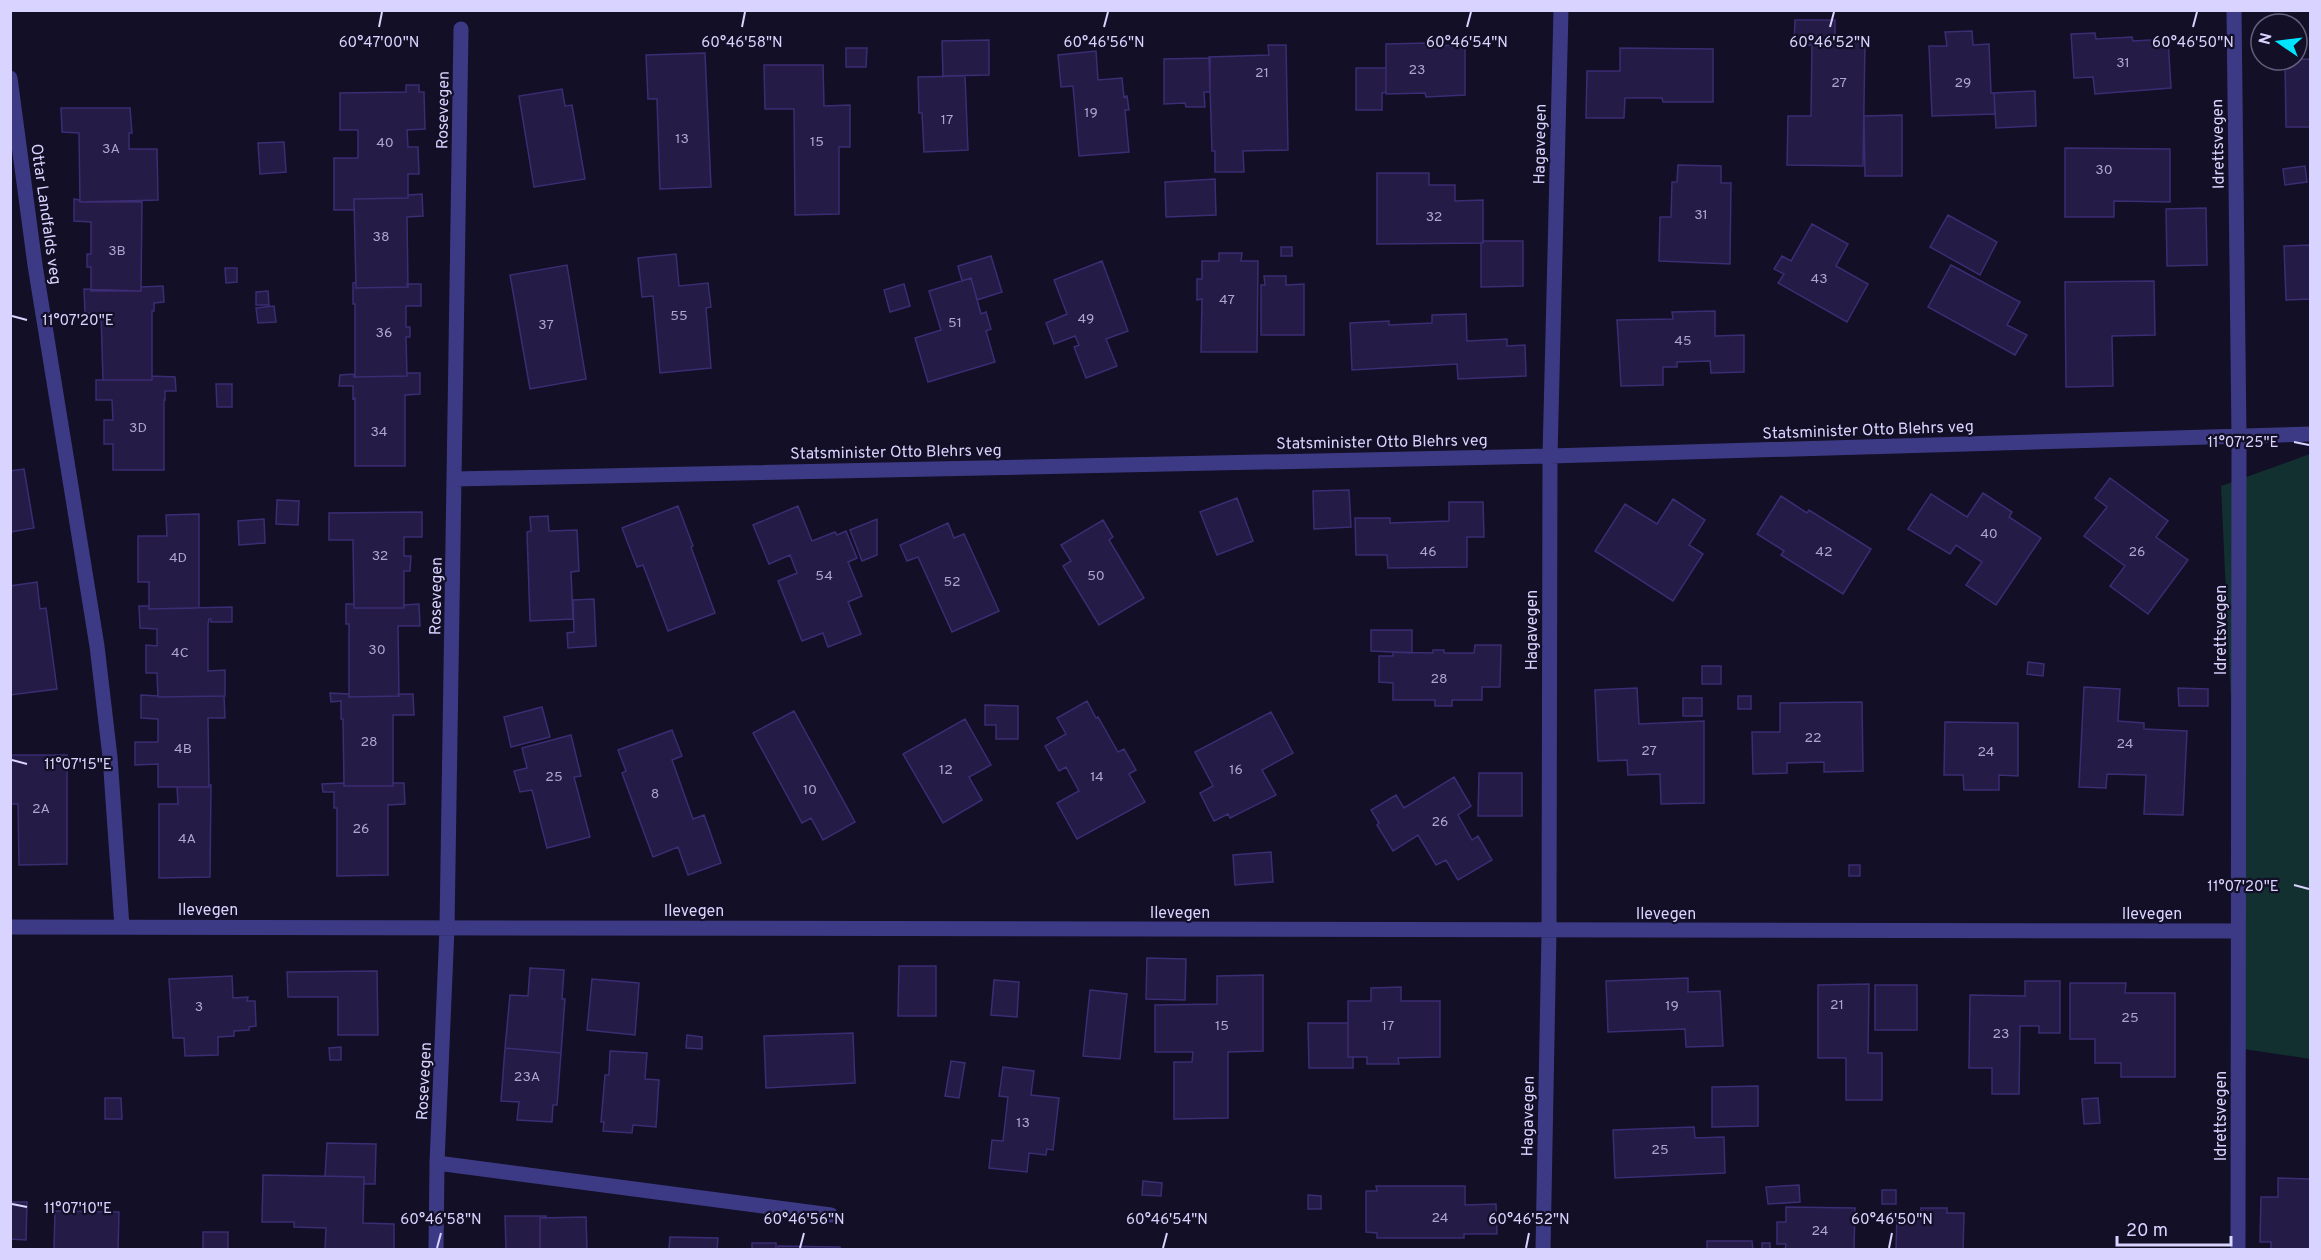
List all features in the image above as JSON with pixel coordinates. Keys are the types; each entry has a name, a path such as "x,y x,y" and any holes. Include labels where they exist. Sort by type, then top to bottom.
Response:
{"street":[{"name":"Hagavegen","path":"1543,1250 1549,931 1550,456 1561,10"},
{"name":"Idrettsvegen","path":"2234,10 2239,437 2238,1250"},
{"name":"Rosevegen","path":"436,1250 437,1163 447,928 460,29"},
{"name":"Ottar Landfalds veg","path":"10,78 35,265 97,646 110,757 122,927"},
{"name":"Statsminister Otto Blehrs veg","path":"455,479 1550,456 2310,434"},
{"name":"Ilevegen","path":"10,927 2238,931"},
{"path":"437,1163 831,1215"}],"green space":[{"path":"2310,454 2310,1059 2244,1049 2232,927 2231,702 2221,486"}],"building":[{"path":"1795,20 1835,20 1835,41 1865,41 1863,166 1787,165 1788,116 1811,116 1812,45 1794,45"},
{"path":"1972,31 1973,45 1989,44 1991,93 1994,93 1995,114 1932,116 1929,46 1947,46 1945,32"},
{"path":"2095,33 2096,39 2132,37 2133,41 2168,39 2171,88 2095,94 2093,77 2074,78 2071,34"},
{"path":"989,40 989,75 943,76 942,41"},
{"path":"1427,43 1426,46 1465,45 1465,95 1426,97 1425,93 1386,94 1386,44"},
{"path":"1268,45 1286,45 1288,150 1243,151 1244,172 1215,172 1215,151 1212,151 1209,57 1269,55"},
{"path":"846,48 867,48 866,67 846,67"},
{"path":"1620,48 1713,49 1713,102 1663,102 1662,98 1625,98 1624,118 1586,118 1587,71 1620,71"},
{"path":"1096,51 1098,80 1122,78 1124,97 1127,96 1129,110 1125,110 1129,152 1079,156 1073,86 1061,87 1058,55"},
{"path":"705,53 711,187 660,189 657,99 648,99 646,55"},
{"path":"1210,58 1210,92 1204,92 1205,107 1186,107 1185,103 1164,104 1164,59"},
{"path":"2309,59 2310,127 2286,127 2285,72 2309,72"},
{"path":"764,65 823,65 824,106 850,105 850,147 839,147 839,214 795,215 794,109 765,109"},
{"path":"1356,68 1386,68 1386,92 1382,93 1382,110 1356,110"},
{"path":"965,76 968,150 924,152 922,113 919,113 918,77"},
{"path":"406,85 419,85 419,92 424,92 425,129 407,130 408,147 418,147 419,174 408,174 408,198 354,199 354,210 334,210 334,158 358,158 358,130 340,130 340,93 406,92"},
{"path":"562,89 565,106 572,105 585,179 534,187 519,96"},
{"path":"2035,91 2036,126 1996,128 1994,93"},
{"path":"61,108 130,108 132,133 129,133 129,149 157,149 158,200 80,202 79,133 62,132"},
{"path":"1902,115 1902,176 1865,176 1864,116"},
{"path":"284,142 286,172 260,174 258,143"},
{"path":"2065,148 2170,149 2170,202 2114,201 2114,217 2065,217"},
{"path":"1678,165 1721,166 1721,183 1731,183 1730,264 1659,261 1660,217 1671,217 1672,182 1677,182"},
{"path":"2305,166 2307,182 2285,185 2283,169"},
{"path":"1377,173 1429,173 1429,185 1455,185 1455,201 1483,200 1483,243 1377,244"},
{"path":"1215,179 1216,215 1166,217 1165,182"},
{"path":"422,194 423,216 407,217 408,287 356,288 354,199 408,198 408,195"},
{"path":"74,199 80,202 142,202 141,291 91,291 91,267 87,267 87,254 91,254 91,222 74,221"},
{"path":"2206,208 2207,265 2167,266 2166,209"},
{"path":"1948,215 1997,242 1980,275 1930,247"},
{"path":"1812,224 1848,244 1836,266 1868,284 1847,322 1778,283 1784,274 1774,269 1782,256 1791,261"},
{"path":"1484,241 1523,241 1523,286 1481,287 1481,243"},
{"path":"2310,245 2310,299 2286,300 2284,246"},
{"path":"1281,247 1292,247 1292,256 1281,256"},
{"path":"1219,253 1242,253 1241,261 1258,261 1257,352 1201,352 1202,299 1197,300 1197,279 1202,279 1202,261 1219,261"},
{"path":"676,254 679,286 708,283 711,307 706,308 711,368 660,373 653,296 642,297 638,258"},
{"path":"991,256 1002,292 977,300 971,278 962,281 958,266"},
{"path":"1102,261 1128,331 1106,339 1117,366 1086,378 1074,347 1079,345 1075,336 1054,344 1046,323 1067,314 1054,280"},
{"path":"567,265 586,379 530,389 510,275"},
{"path":"1951,265 2020,302 2007,325 2027,335 2015,355 1928,307"},
{"path":"225,268 237,268 237,282 226,283"},
{"path":"1264,276 1286,276 1286,285 1304,284 1304,335 1261,335 1261,285 1265,285"},
{"path":"971,278 981,314 986,312 991,329 986,331 995,362 928,382 915,338 941,330 929,291"},
{"path":"2154,281 2155,335 2112,336 2113,386 2066,387 2065,282"},
{"path":"356,282 356,288 408,287 407,284 421,284 421,306 406,306 406,327 410,327 410,337 406,337 407,376 355,377 353,283"},
{"path":"904,284 910,306 890,312 884,290"},
{"path":"163,286 164,302 154,303 154,311 152,311 152,380 103,380 101,314 85,313 84,289 141,291 141,287"},
{"path":"268,291 269,305 256,305 256,292"},
{"path":"274,306 276,322 258,323 256,308"},
{"path":"1715,311 1715,336 1744,335 1744,372 1711,373 1710,361 1677,362 1677,367 1663,367 1663,385 1621,386 1617,320 1673,319 1672,312"},
{"path":"1466,314 1467,341 1507,339 1507,346 1525,345 1526,376 1458,379 1457,364 1352,370 1350,323 1389,321 1389,325 1432,323 1432,315"},
{"path":"407,373 420,373 420,394 405,395 405,466 355,466 355,398 353,399 353,386 339,386 340,375 407,376"},
{"path":"152,376 175,377 176,391 165,391 164,470 113,470 113,444 104,444 104,420 113,420 112,400 96,400 96,380 152,380"},
{"path":"216,384 232,384 232,407 217,407"},
{"path":"24,469 34,528 10,532 10,471"},
{"path":"2110,478 2168,521 2156,537 2188,560 2148,614 2110,586 2125,566 2084,536 2107,507 2095,498"},
{"path":"1349,490 1351,527 1314,529 1313,491"},
{"path":"1983,493 2012,512 2009,517 2041,538 1996,605 1966,585 1982,562 1956,545 1950,554 1908,529 1931,494 1967,517"},
{"path":"1781,496 1807,513 1809,510 1871,549 1843,594 1781,555 1784,551 1757,534"},
{"path":"1237,498 1253,541 1217,555 1200,512"},
{"path":"1673,499 1705,520 1689,545 1703,554 1673,601 1595,551 1625,504 1657,524"},
{"path":"277,500 299,501 298,525 276,524"},
{"path":"1449,502 1483,502 1484,537 1467,537 1467,567 1388,568 1387,555 1356,555 1355,518 1390,518 1390,523 1449,521"},
{"path":"678,506 715,613 668,631 643,565 637,567 622,528"},
{"path":"798,506 812,541 835,532 837,535 846,531 857,558 848,562 862,596 848,602 861,634 828,647 823,633 802,641 778,581 797,573 790,555 769,564 753,525"},
{"path":"422,512 422,537 404,537 404,556 411,556 410,571 404,571 404,608 354,608 353,540 329,540 329,513"},
{"path":"199,514 199,608 149,609 149,582 138,582 138,536 167,536 166,515"},
{"path":"548,516 549,531 577,530 579,571 571,572 573,619 530,621 527,532 531,531 530,517"},
{"path":"264,519 265,543 239,545 238,521"},
{"path":"877,519 877,555 862,561 850,530"},
{"path":"1103,520 1113,537 1109,540 1144,598 1099,625 1063,566 1071,561 1061,545"},
{"path":"948,523 954,538 964,534 999,611 952,632 918,557 907,561 900,545"},
{"path":"37,582 40,609 46,608 57,689 10,695 10,586"},
{"path":"594,599 596,646 568,648 567,633 574,632 573,600"},
{"path":"346,604 354,604 354,608 404,608 404,605 419,604 420,626 398,626 399,696 349,697 349,624 346,624"},
{"path":"139,606 149,606 149,609 232,607 232,622 211,622 209,619 208,625 208,671 225,670 225,696 158,697 157,673 146,673 146,645 157,646 157,629 140,628"},
{"path":"1371,630 1412,630 1412,653 1371,651"},
{"path":"1475,645 1501,645 1500,687 1482,687 1482,700 1452,700 1452,706 1435,706 1435,700 1393,700 1393,683 1379,682 1379,656 1393,656 1393,652 1433,653 1433,650 1444,650 1444,653 1474,653"},
{"path":"2028,662 2044,664 2043,676 2027,674"},
{"path":"1702,666 1721,666 1721,684 1702,684"},
{"path":"2084,687 2120,689 2118,721 2144,723 2144,729 2187,731 2183,815 2144,814 2146,775 2107,774 2106,788 2079,787"},
{"path":"1637,688 1639,724 1704,721 1704,803 1661,804 1660,774 1628,775 1627,760 1598,761 1595,690"},
{"path":"2178,688 2208,689 2208,706 2179,706"},
{"path":"330,693 349,694 349,697 413,694 414,715 393,715 393,786 344,786 341,701 331,702"},
{"path":"141,695 224,696 225,718 208,718 209,787 158,787 158,764 135,765 135,742 158,742 158,719 141,718"},
{"path":"1738,696 1751,696 1751,709 1738,709"},
{"path":"1683,698 1702,698 1702,716 1683,716"},
{"path":"1087,701 1118,752 1124,749 1136,770 1129,774 1145,802 1077,839 1057,803 1079,791 1066,767 1059,771 1045,746 1066,734 1057,718"},
{"path":"1862,702 1863,771 1824,772 1824,762 1787,763 1787,773 1753,774 1752,732 1780,732 1780,703"},
{"path":"985,705 1018,706 1018,739 996,739 996,725 985,725"},
{"path":"542,707 550,737 511,747 504,717"},
{"path":"794,711 855,822 823,840 811,818 802,823 753,733"},
{"path":"1271,712 1293,753 1262,770 1276,795 1230,818 1228,814 1214,821 1200,793 1213,786 1195,752"},
{"path":"965,719 991,765 969,777 982,800 943,823 903,754"},
{"path":"1945,722 2018,723 2018,776 1999,775 1999,790 1964,790 1963,775 1944,775"},
{"path":"672,730 682,756 672,760 693,819 704,815 721,863 688,875 678,847 653,857 622,773 626,771 618,750"},
{"path":"571,735 581,776 574,777 590,837 547,848 532,790 520,792 514,771 527,768 522,748"},
{"path":"10,755 67,755 67,864 19,865 18,804 10,804"},
{"path":"1479,773 1522,773 1522,816 1478,816"},
{"path":"1454,777 1471,806 1458,815 1472,840 1478,836 1492,860 1458,880 1446,860 1436,865 1418,835 1393,851 1377,825 1379,823 1371,810 1396,795 1404,808"},
{"path":"344,783 344,786 393,786 393,783 404,783 405,804 388,805 388,875 337,876 337,808 334,808 334,792 323,792 322,784"},
{"path":"211,785 210,877 159,878 159,804 178,804 177,787 209,787"},
{"path":"1271,852 1273,882 1235,885 1233,855"},
{"path":"1849,865 1860,865 1860,876 1849,876"},
{"path":"1147,958 1186,959 1185,1000 1146,999"},
{"path":"899,966 936,966 936,1016 898,1016"},
{"path":"530,968 564,970 562,999 565,999 561,1053 505,1048 510,995 528,996"},
{"path":"377,971 378,1035 338,1035 338,997 288,997 287,972"},
{"path":"1263,975 1263,1051 1228,1052 1228,1118 1174,1119 1174,1062 1192,1062 1193,1052 1155,1052 1155,1005 1217,1004 1217,976"},
{"path":"232,976 233,998 248,997 247,1001 255,1001 256,1026 249,1027 249,1030 234,1031 234,1036 218,1037 218,1055 185,1056 184,1038 173,1038 169,979"},
{"path":"1688,978 1688,992 1720,991 1723,1046 1686,1047 1685,1029 1608,1032 1606,981"},
{"path":"592,979 639,983 635,1035 587,1030"},
{"path":"994,980 1019,982 1017,1017 991,1015"},
{"path":"2025,981 2060,981 2060,1033 2039,1033 2039,1026 2020,1026 2019,1094 1992,1094 1992,1068 1969,1068 1970,995 2025,996"},
{"path":"2070,983 2126,983 2125,993 2175,993 2175,1077 2121,1077 2121,1063 2095,1063 2095,1039 2070,1039"},
{"path":"1869,984 1868,1053 1882,1053 1882,1100 1846,1100 1846,1058 1818,1058 1818,985"},
{"path":"1875,985 1917,985 1917,1030 1875,1030"},
{"path":"1401,987 1401,1001 1440,1001 1440,1057 1398,1058 1399,1064 1367,1064 1367,1057 1348,1057 1348,1001 1371,1001 1371,988"},
{"path":"1090,990 1127,994 1120,1059 1083,1056"},
{"path":"1308,1023 1348,1023 1348,1057 1353,1057 1353,1068 1309,1068"},
{"path":"853,1033 855,1083 766,1088 764,1036"},
{"path":"687,1035 702,1037 702,1049 686,1048"},
{"path":"341,1047 341,1060 330,1060 329,1048"},
{"path":"505,1048 561,1053 557,1105 553,1105 552,1122 517,1120 519,1102 501,1101"},
{"path":"610,1051 647,1053 645,1079 659,1080 656,1127 633,1125 632,1133 603,1131 604,1122 601,1122 605,1075 609,1075"},
{"path":"951,1061 965,1063 959,1098 945,1096"},
{"path":"1003,1067 1034,1071 1031,1095 1059,1098 1053,1150 1047,1149 1046,1155 1029,1153 1027,1172 989,1168 992,1140 1003,1141 1008,1097 999,1096"},
{"path":"1758,1086 1758,1126 1712,1127 1712,1087"},
{"path":"105,1098 121,1098 122,1119 105,1119"},
{"path":"2098,1098 2100,1123 2084,1124 2082,1099"},
{"path":"1694,1127 1695,1138 1724,1137 1725,1173 1615,1178 1613,1130"},
{"path":"327,1143 376,1144 375,1184 364,1184 364,1177 325,1176"},
{"path":"263,1175 364,1177 363,1223 394,1224 394,1250 325,1250 326,1228 294,1227 294,1222 262,1222"},
{"path":"2278,1178 2310,1179 2310,1250 2271,1250 2271,1242 2260,1242 2261,1197 2278,1197"},
{"path":"1143,1181 1162,1183 1161,1196 1142,1195"},
{"path":"1799,1185 1800,1202 1768,1204 1766,1187"},
{"path":"1376,1186 1465,1186 1465,1205 1496,1204 1497,1234 1464,1234 1464,1238 1377,1238 1377,1233 1366,1232 1366,1191 1377,1191"},
{"path":"1882,1190 1896,1190 1896,1204 1882,1204"},
{"path":"1308,1195 1321,1196 1321,1209 1308,1209"},
{"path":"10,1202 27,1202 26,1240 10,1239"},
{"path":"1786,1207 1855,1208 1854,1250 1785,1250 1786,1244 1777,1244 1777,1222 1786,1222"},
{"path":"1921,1208 1947,1208 1947,1213 1964,1213 1963,1250 1896,1250 1897,1213 1921,1213"},
{"path":"55,1211 119,1212 118,1250 54,1250"},
{"path":"505,1216 546,1216 546,1218 540,1218 540,1250 506,1250"},
{"path":"586,1217 587,1250 540,1250 540,1218"},
{"path":"203,1232 228,1232 228,1250 203,1250"},
{"path":"670,1237 718,1238 717,1250 669,1250"},
{"path":"1707,1241 1752,1241 1753,1250 1707,1250"},
{"path":"752,1243 776,1243 776,1250 752,1250"},
{"path":"1762,1243 1770,1243 1770,1250 1762,1250"},
{"path":"778,1246 840,1247 840,1250 778,1250"}]}
